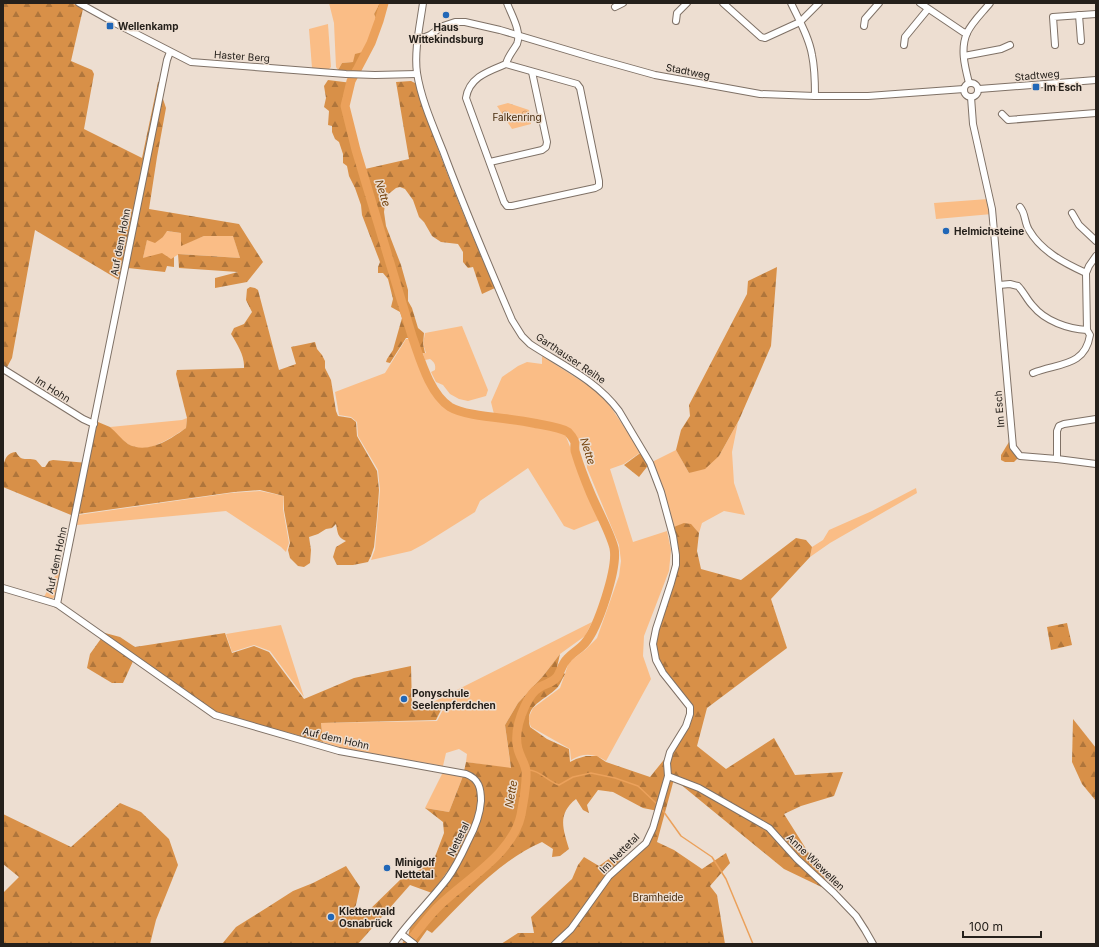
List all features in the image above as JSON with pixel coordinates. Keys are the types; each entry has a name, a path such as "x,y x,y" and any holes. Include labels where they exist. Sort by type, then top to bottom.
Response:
{"street":[{"name":"Haster Berg","path":"79,3 170,52 196,63 360,75 417,74"},
{"path":"417,74 416,58 423,3"},
{"path":"506,64 516,44 518,35 507,3"},
{"path":"615,7 623,3"},
{"path":"676,21 677,13 687,3"},
{"path":"722,3 761,37 765,38 800,22 819,3"},
{"path":"791,3 812,54 815,70 815,96"},
{"path":"864,26 865,19 879,3"},
{"path":"920,3 963,32 967,33"},
{"path":"969,82 964,65 967,33 990,3"},
{"path":"904,45 905,37 928,9"},
{"path":"1055,45 1053,17 1096,14"},
{"path":"1079,15 1081,41"},
{"name":"Stadtweg","path":"419,38 425,37 444,26 455,22 465,22 518,35 655,75 760,94 868,96 964,89"},
{"path":"964,56 1001,49 1010,45"},
{"name":"Auf dem Hohn","path":"170,52 167,60 57,604 215,715 339,751 466,774 472,776 477,781 481,793"},
{"path":"506,64 577,84 580,88 600,181 599,186 507,206 504,202 466,98 466,94 474,80 506,64"},
{"path":"490,162 542,150 546,147 532,72"},
{"name":"Garthauser Reihe","path":"417,74 428,110 465,211 519,332 530,344 589,380 600,389 619,411 646,455 654,473 668,516 676,555 673,575 654,635 654,652 656,660 663,673 690,707 690,714 686,726 670,752 667,763 668,776 664,786"},
{"name":"Stadtweg","path":"979,89 1096,80"},
{"path":"969,82 976,84 979,89 976,96 967,96 964,89 965,85 969,82"},
{"name":"Im Esch","path":"971,97 973,124 991,204 1013,447 1020,456 1057,459"},
{"path":"1002,114 1008,120 1096,113"},
{"path":"1020,207 1024,212 1026,226 1041,246 1086,273"},
{"path":"1072,213 1079,225 1096,241"},
{"path":"1033,373 1070,362 1083,354 1087,348 1091,333 1086,273 1096,256"},
{"path":"999,286 1010,284 1018,286 1033,306 1049,319 1066,326 1091,333"},
{"name":"Im Hohn","path":"3,369 83,419 94,424"},
{"path":"1096,419 1064,424 1058,426 1057,431 1057,459 1096,464"},
{"path":"3,588 57,604"},
{"name":"Anne Wiewellen","path":"668,776 699,788 769,828 797,859 834,892 856,916 866,930 873,944"},
{"name":"Im Nettetal","path":"556,944 571,929 609,876 646,843 654,828 664,786"},
{"name":"Nettetal","path":"393,944 448,878 460,860 476,825 481,793"},
{"path":"401,934 413,944"}],"green space":[{"path":"3,3 72,3 83,9 71,61 92,70 94,74 84,129 142,158 158,82 161,81 119,280 35,230 12,358 6,369 3,367"},
{"path":"329,3 380,3 374,14 378,20 363,52 353,62 342,63 338,70 336,67 334,23"},
{"path":"380,3 386,3 383,17 358,71 338,70 342,63 353,62 355,54 363,52 377,20 374,14"},
{"path":"328,24 331,67 328,70 312,68 309,29"},
{"path":"328,80 352,83 347,106 365,169 409,159 396,82 411,81 417,84 443,162 495,288 482,294 473,267 468,268 463,262 463,252 458,244 441,242 432,236 424,222 419,217 413,200 405,189 400,187 396,188 386,196 384,212 386,226 401,265 408,290 408,301 412,308 418,328 424,333 423,344 425,353 422,353 410,338 406,338 390,363 386,362 393,350 402,318 400,312 391,307 393,299 388,279 383,273 378,273 380,262 362,215 361,205 349,176 347,166 343,163 343,154 339,142 335,139 332,132 332,126 328,125 329,111 324,107 326,98 324,86"},
{"path":"163,99 166,108 149,209 239,224 263,262 247,282 215,288 215,278 238,272 179,268 178,254 240,258 233,236 204,236 181,246 181,233 167,231 163,237 155,243 147,240 143,258 162,253 171,259 174,257 174,267 167,266 165,272 128,268 161,101"},
{"name":"Falkenring","path":"508,103 529,110 531,124 512,129 497,106"},
{"path":"988,199 992,214 936,219 934,203"},
{"path":"166,231 181,233 181,245 204,236 233,235 240,258 179,254 171,259 143,258 147,239 163,237"},
{"path":"777,267 771,346 739,420 719,456 705,469 689,473 676,450 681,430 690,416 689,405 747,294 748,281"},
{"path":"250,287 258,290 279,370 296,364 291,347 315,342 317,349 325,361 325,368 331,380 338,416 351,418 356,422 357,436 377,471 379,490 374,547 368,562 353,565 337,565 333,557 336,547 346,541 339,536 336,524 332,528 326,529 309,537 311,550 310,563 304,567 298,566 290,558 288,550 290,543 284,510 284,496 260,490 234,492 71,515 3,487 5,460 11,453 16,452 22,459 36,460 42,467 45,467 49,461 53,460 88,463 98,422 110,427 128,444 143,448 151,447 166,441 186,428 187,418 176,374 177,370 244,368 242,355 231,334 234,328 244,324 252,312 246,300 247,289"},
{"path":"462,326 488,390 486,396 468,401 459,399 450,394 443,385 436,382 431,372 435,370 434,363 430,359 425,360 423,353 426,353 423,344 425,333"},
{"path":"406,339 409,339 423,374 432,391 438,398 451,408 458,412 561,431 565,434 599,520 574,530 564,526 528,468 480,501 475,512 424,544 411,551 371,560 375,549 380,490 378,470 358,436 357,422 351,417 339,415 335,392 385,373"},
{"path":"542,356 597,391 610,406 641,452 624,464 610,469 633,542 667,531 671,550 669,571 644,636 643,656 651,679 606,761 593,755 584,755 571,760 570,749 531,727 528,719 533,708 560,688 569,662 585,650 597,638 619,576 621,561 619,545 587,468 584,447 570,429 494,414 491,402 502,377 518,366 527,362 542,364"},
{"path":"187,418 186,428 163,442 143,448 133,447 126,443 110,427 182,420"},
{"path":"738,422 732,452 734,483 745,515 724,511 702,523 699,533 689,524 671,528 650,463 676,450 689,473 719,456"},
{"path":"1012,437 1020,456 1014,462 1005,462 1001,460 1001,455"},
{"path":"643,451 650,463 639,477 624,465"},
{"path":"916,488 917,493 830,543 810,557 812,547 823,540 829,530 872,511"},
{"path":"260,491 284,496 283,509 289,543 286,552 281,547 226,511 77,525 78,515 231,493"},
{"name":"Bramheide","path":"684,523 691,524 699,533 697,551 701,569 741,580 796,538 806,540 812,547 810,557 771,599 787,648 707,708 697,746 726,769 774,738 795,775 843,772 834,796 801,806 784,814 834,893 784,869 674,779 657,842 674,850 702,869 726,853 730,863 710,886 717,895 725,944 501,944 518,933 534,933 531,917 572,879 578,865 584,857 599,866 610,858 626,862 646,843 658,811 643,808 613,792 598,790 587,805 589,813 583,810 576,799 566,810 563,822 569,849 560,856 552,857 553,849 542,842 526,850 483,882 432,933 427,930 417,944 408,937 410,928 453,877 447,872 432,893 410,885 358,944 222,944 236,927 293,891 313,883 346,866 360,887 355,909 362,917 403,877 407,877 433,862 444,833 443,822 425,808 449,812 463,776 466,762 511,768 505,725 518,703 543,676 560,654 557,667 565,674 557,688 532,708 529,720 530,727 547,739 569,749 570,762 586,756 597,756 606,762 650,777 671,751 686,726 690,707 663,673 653,644 676,565 671,528"},
{"path":"63,561 56,596 52,599 44,597"},
{"path":"592,622 585,636 560,654 543,676 518,703 505,725 511,769 466,762 467,754 459,749 446,753 443,766 341,748 323,742 321,723 437,721 446,704 427,705"},
{"path":"1067,623 1072,645 1051,650 1047,627"},
{"path":"281,625 304,697 270,651 254,645 232,652 226,634"},
{"path":"105,633 120,637 135,647 225,633 232,653 254,646 269,652 304,699 354,678 411,666 412,706 444,704 436,720 321,723 323,742 218,714 135,657 123,683 112,683 87,668 90,654"},
{"path":"1073,719 1096,748 1096,801 1082,784 1072,762"},
{"path":"443,772 463,776 449,812 425,808"},
{"path":"120,803 141,812 169,839 178,865 156,920 150,944 3,944 3,893 19,877 3,864 3,814 71,847"}],"waterway":[{"name":"Nette","path":"384,3 371,43 351,81 345,106 356,150 412,336 426,374 436,393 450,407 457,410 478,415 551,426 568,432 575,442 575,451 583,473 614,548 613,569 610,583 596,625 585,643 565,661 555,679 540,687 533,693 521,716 517,732 517,743 526,771 526,777 525,794 521,815 516,829 509,841 499,853 436,909 407,944"},
{"path":"526,770 535,771 559,785 573,777 591,773 615,778 638,786 657,804"},
{"path":"661,808 681,836 712,857 726,879 753,944"}],"place":[{"name":"Haus Wittekindsburg","path":"446,15"},
{"name":"Wellenkamp","path":"110,26"},
{"name":"Im Esch","path":"1036,87"},
{"name":"Helmichsteine","path":"946,231"},
{"name":"Ponyschule Seelenpferdchen","path":"404,699"},
{"name":"Minigolf Nettetal","path":"387,868"},
{"name":"Kletterwald Osnabrück","path":"331,917"}]}
